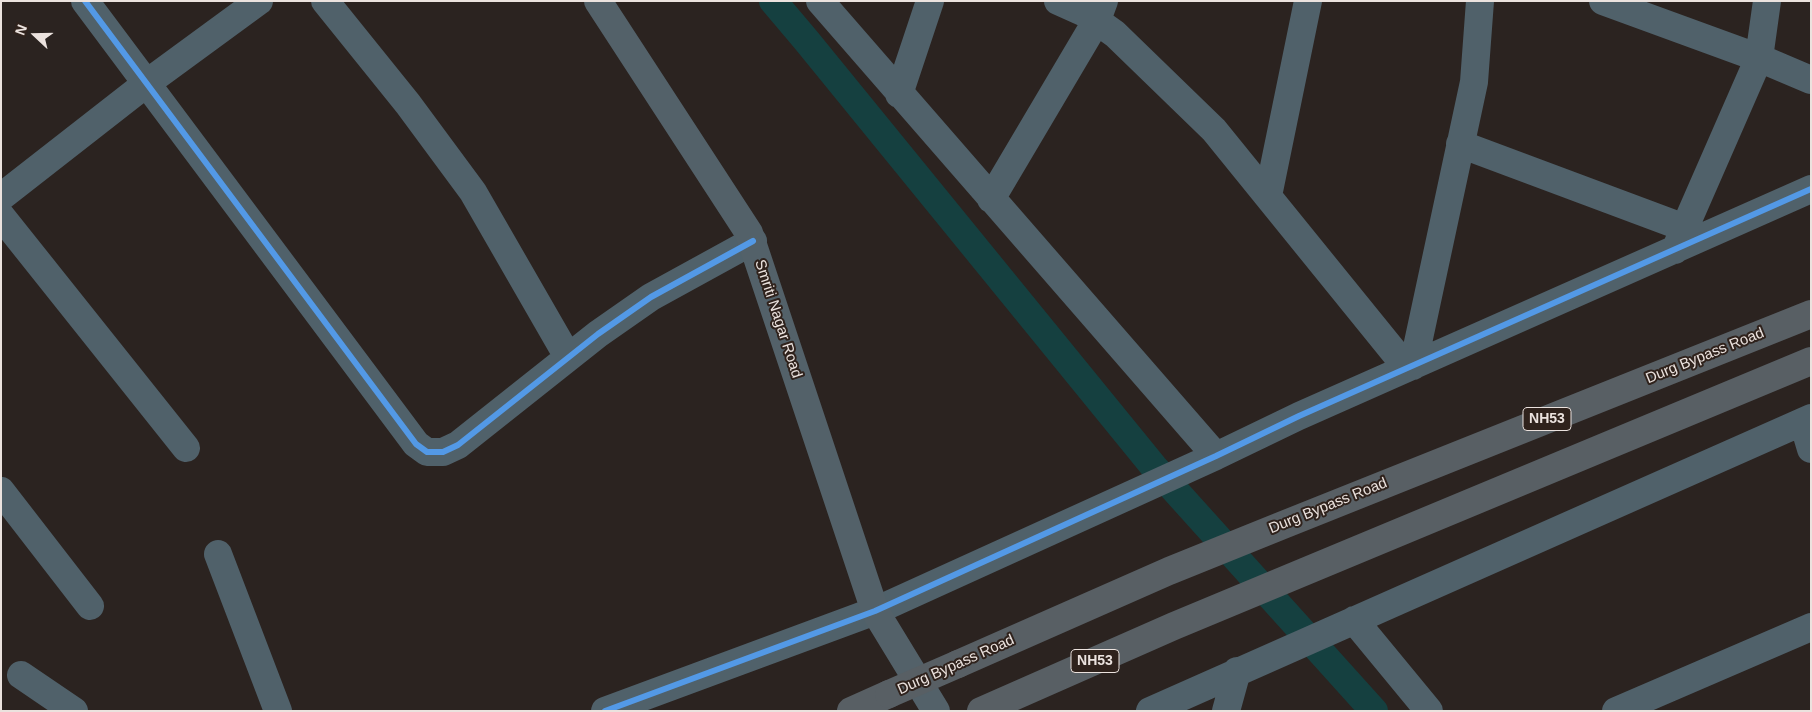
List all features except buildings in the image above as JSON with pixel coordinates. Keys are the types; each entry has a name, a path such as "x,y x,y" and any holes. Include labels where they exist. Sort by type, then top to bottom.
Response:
{"highway":[{"name":"Durg Bypass Road","path":"851,711 1169,571 1811,314"},
{"name":"NH53","path":"981,711 1209,612 1811,361"}],"main road":[{"name":"Smriti Nagar Road","path":"598,1 749,232 875,611 936,711"}],"street":[{"path":"84,1 416,444 427,452 443,452 458,445 568,357 651,297 753,241"},
{"path":"1,198 146,83 259,1"},
{"path":"325,1 408,104 473,192 568,357"},
{"path":"820,1 1216,456"},
{"path":"899,94 930,1"},
{"path":"1058,1 1087,14 1100,11"},
{"path":"1268,196 1308,1"},
{"path":"1410,367 1474,82 1480,1"},
{"path":"1602,1 1759,58 1811,80"},
{"path":"1680,239 1759,58 1767,1"},
{"path":"991,199 1100,11"},
{"path":"1100,11 1116,34 1214,130 1410,367"},
{"path":"1460,144 1680,239"},
{"path":"605,711 875,611 1410,367 1680,239 1811,189"},
{"path":"1,216 186,448"},
{"path":"1150,711 1807,420 1811,449"},
{"path":"1,491 90,606"},
{"path":"218,554 278,711"},
{"path":"1354,620 1429,711"},
{"path":"1616,711 1659,703 1811,627"},
{"path":"1226,711 1237,671"},
{"path":"21,675 74,711"}],"waterway":[{"path":"773,1 1154,467 1374,711"}],"cycle path":[{"path":"85,1 416,444 427,452 443,452 458,445 598,334 651,297 753,241"},
{"path":"605,711 875,611 1216,456 1299,416 1811,189"}]}
